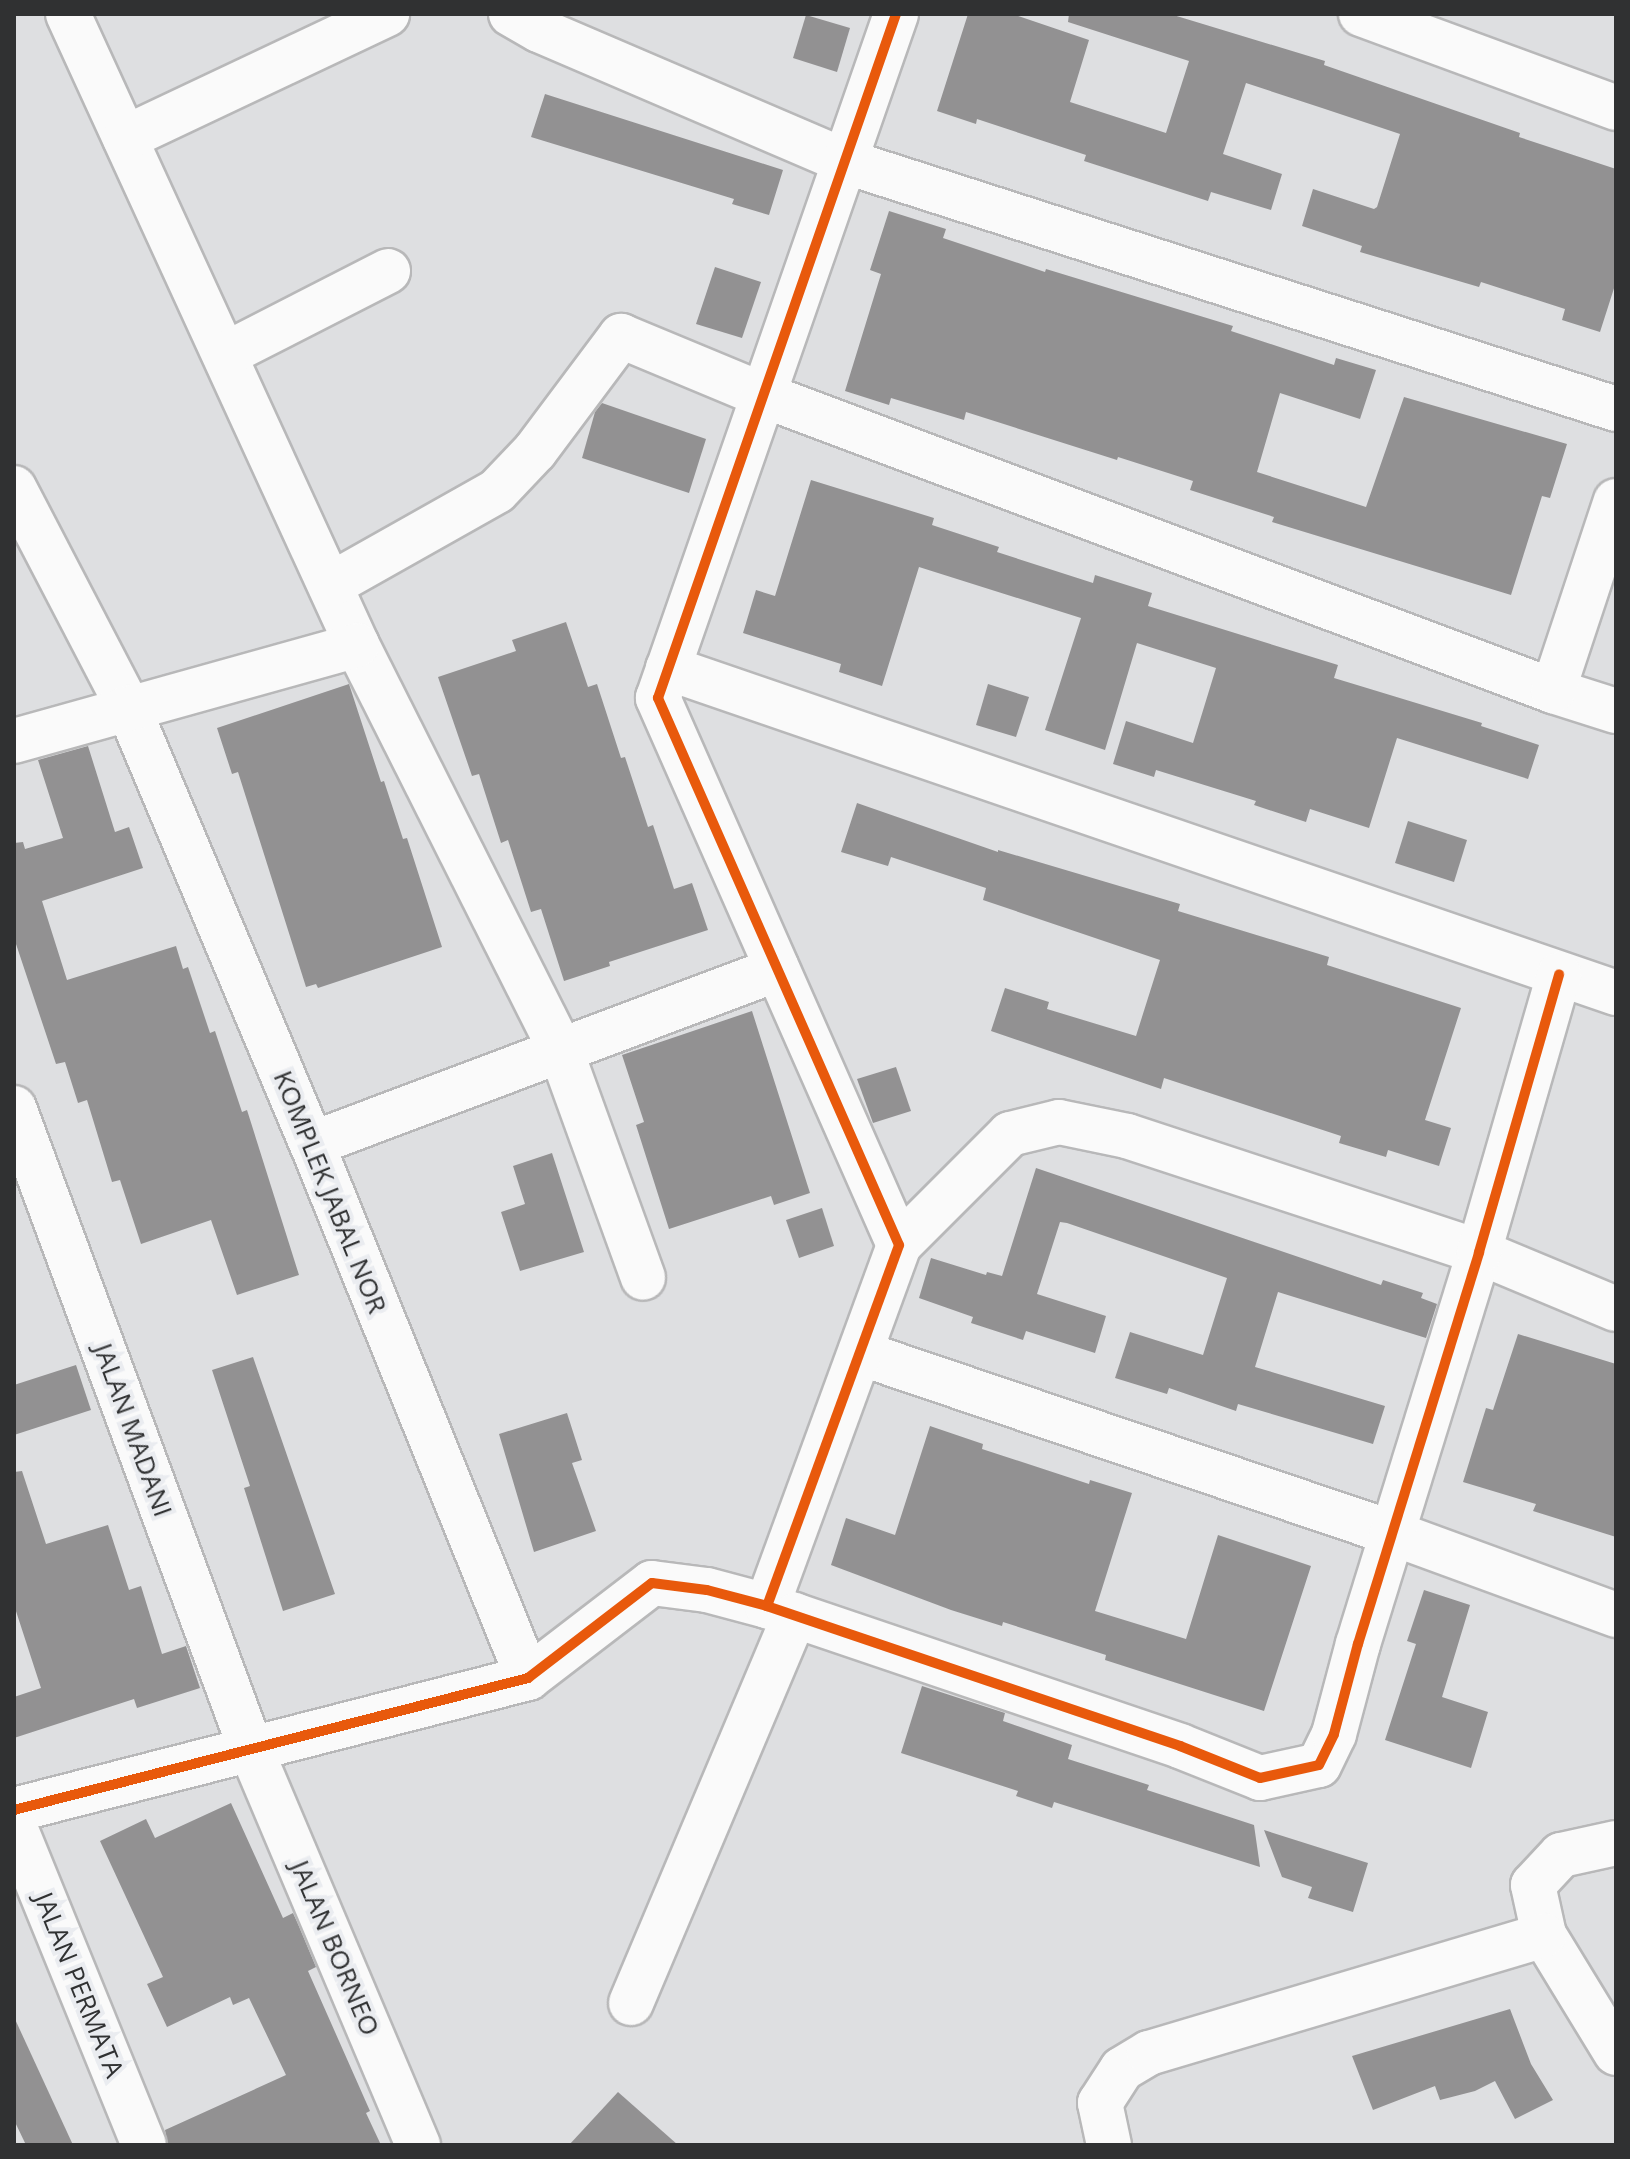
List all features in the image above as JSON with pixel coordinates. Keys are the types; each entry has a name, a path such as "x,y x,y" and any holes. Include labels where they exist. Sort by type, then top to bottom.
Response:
{"street":[{"path":"68,14 332,584 357,645 561,1051 643,1278"},
{"path":"125,138 387,14"},
{"path":"511,14 539,30 844,161 1616,409"},
{"path":"896,14 658,698 899,1245"},
{"path":"1361,14 1616,108"},
{"path":"226,354 388,271"},
{"path":"332,584 497,491 535,451 621,336 763,395 1553,691 1616,711"},
{"name":"KOMPLEK JABAL NOR","path":"14,488 128,707 312,1144 528,1678"},
{"path":"1553,691 1616,501"},
{"path":"14,741 357,645"},
{"path":"668,668 1616,993"},
{"path":"312,1144 777,969"},
{"path":"14,1810 252,1752 528,1678 652,1583 707,1590 781,1611 1180,1746 1260,1778 1319,1765 1334,1734 1559,974"},
{"name":"JALAN MADANI","path":"14,1108 252,1752"},
{"path":"631,2003 781,1611 860,1353 899,1245 1010,1134 1059,1122 1127,1136 1479,1252 1616,1309"},
{"path":"860,1353 1392,1533 1616,1615"},
{"name":"JALAN BORNEO","path":"252,1752 418,2145"},
{"name":"JALAN PERMATA","path":"14,1825 144,2145"},
{"path":"1616,1843 1561,1855 1533,1885 1544,1935 1616,2053"},
{"path":"1109,2145 1100,2103 1122,2069 1149,2053 1544,1935"}],"building":[{"path":"968,14 1012,14 1089,40 1070,102 1166,133 1189,61 1068,22 1069,14 1170,14 1325,61 1324,65 1520,133 1519,137 1616,169 1616,282 1600,332 1562,320 1565,309 1481,282 1479,287 1360,252 1362,246 1302,226 1313,189 1374,209 1377,207 1400,134 1322,108 1246,83 1223,154 1282,174 1271,210 1211,192 1208,201 1084,161 1086,155 977,119 976,124 937,111"},
{"path":"806,15 850,28 837,72 793,58"},
{"path":"545,94 783,170 769,215 732,204 734,199 531,137"},
{"path":"889,211 946,229 943,238 1045,272 1046,269 1233,326 1231,331 1334,365 1336,358 1376,370 1360,419 1280,393 1257,472 1366,507 1404,397 1567,444 1550,498 1542,496 1511,595 1272,522 1274,517 1190,490 1193,481 1118,457 1117,460 966,412 964,420 891,398 889,405 845,391 881,274 870,270"},
{"path":"715,267 761,282 742,338 696,324"},
{"path":"602,403 706,439 689,493 582,458 595,412"},
{"path":"811,480 934,518 932,525 999,547 997,552 1093,583 1095,575 1152,593 1148,606 1338,665 1334,678 1482,723 1481,726 1539,745 1528,779 1397,738 1369,828 1310,809 1306,822 1254,805 1256,801 1156,770 1154,777 1113,764 1126,721 1193,743 1216,668 1137,643 1105,750 1045,730 1081,618 919,567 882,686 839,672 841,664 743,633 756,590 775,596"},
{"path":"566,622 588,687 597,684 621,758 625,757 648,827 653,825 674,889 692,883 708,930 609,962 610,966 564,981 541,909 531,912 508,840 501,843 479,774 472,776 438,677 516,651 512,640"},
{"path":"349,684 381,782 384,781 403,839 407,838 442,947 318,988 316,984 306,987 238,772 232,774 217,728"},
{"path":"988,684 1029,697 1016,737 976,725"},
{"path":"88,746 115,832 129,827 143,868 42,901 67,980 176,946 183,969 188,967 210,1033 215,1031 242,1112 247,1110 299,1275 237,1295 211,1220 141,1244 120,1180 112,1182 87,1100 78,1103 65,1062 56,1064 14,938 14,843 23,842 25,849 63,838 38,760"},
{"path":"857,803 998,852 1180,904 1178,911 1329,957 1327,965 1461,1008 1425,1120 1451,1128 1439,1166 1388,1150 1386,1157 1339,1143 1341,1136 1164,1078 1161,1089 991,1031 1005,988 1049,1002 1047,1009 1136,1036 1160,960 983,900 986,888 891,857 888,866 841,852"},
{"path":"1408,821 1467,840 1454,882 1395,863"},
{"path":"752,1011 810,1193 774,1205 771,1196 669,1229 636,1125 644,1122 622,1055"},
{"path":"896,1067 911,1111 873,1123 857,1079"},
{"path":"552,1153 584,1252 520,1271 501,1212 525,1204 513,1166"},
{"path":"1036,1168 1381,1285 1383,1280 1423,1293 1421,1298 1437,1304 1426,1338 1278,1292 1255,1367 1385,1406 1373,1444 1238,1404 1236,1411 1169,1388 1167,1394 1115,1378 1130,1332 1203,1355 1227,1278 1067,1223 1060,1222 1037,1294 1106,1316 1095,1353 1026,1331 1023,1340 971,1323 973,1317 919,1298 931,1258 986,1275 987,1272 1002,1276"},
{"path":"822,1208 834,1246 799,1258 786,1220"},
{"path":"1518,1334 1616,1364 1616,1537 1533,1511 1536,1504 1463,1482 1486,1408 1493,1410"},
{"path":"253,1357 335,1594 283,1611 244,1488 250,1486 212,1370"},
{"path":"76,1365 91,1410 14,1435 14,1385"},
{"path":"567,1413 582,1460 572,1463 596,1531 534,1552 499,1434"},
{"path":"930,1426 983,1444 982,1449 1089,1484 1090,1480 1132,1493 1095,1611 1186,1639 1218,1535 1311,1566 1264,1711 1105,1660 1106,1655 1003,1622 1002,1626 951,1610 831,1565 846,1518 895,1535"},
{"path":"22,1471 46,1544 108,1525 129,1590 141,1586 162,1654 186,1646 200,1688 137,1708 134,1699 14,1738 14,1697 41,1688 14,1605 14,1472"},
{"path":"1424,1590 1470,1605 1442,1697 1488,1712 1471,1768 1385,1740 1416,1644 1407,1641"},
{"path":"922,1686 1005,1713 1003,1721 1072,1745 1068,1759 1149,1785 1147,1790 1254,1825 1260,1867 1054,1802 1052,1808 1016,1796 1018,1791 901,1753"},
{"path":"231,1803 283,1918 293,1913 298,1924 316,1967 308,1971 370,2111 366,2113 381,2145 168,2145 165,2130 286,2075 249,1998 233,2005 230,1997 167,2027 147,1984 163,1977 100,1841 146,1819 155,1838"},
{"path":"1264,1830 1368,1863 1353,1912 1308,1898 1312,1887 1282,1877"},
{"path":"1510,2009 1531,2064 1553,2100 1515,2119 1495,2081 1475,2091 1440,2100 1435,2086 1373,2110 1352,2056"},
{"path":"14,2017 73,2145 26,2145 14,2120"},
{"path":"618,2092 678,2145 569,2145"}],"cycle path":[{"path":"767,1606 899,1245 658,698 896,14"},
{"path":"14,1810 528,1678 652,1583 707,1590 767,1606 1180,1746 1260,1778 1319,1765 1334,1734 1358,1644 1479,1252 1559,974"}]}
